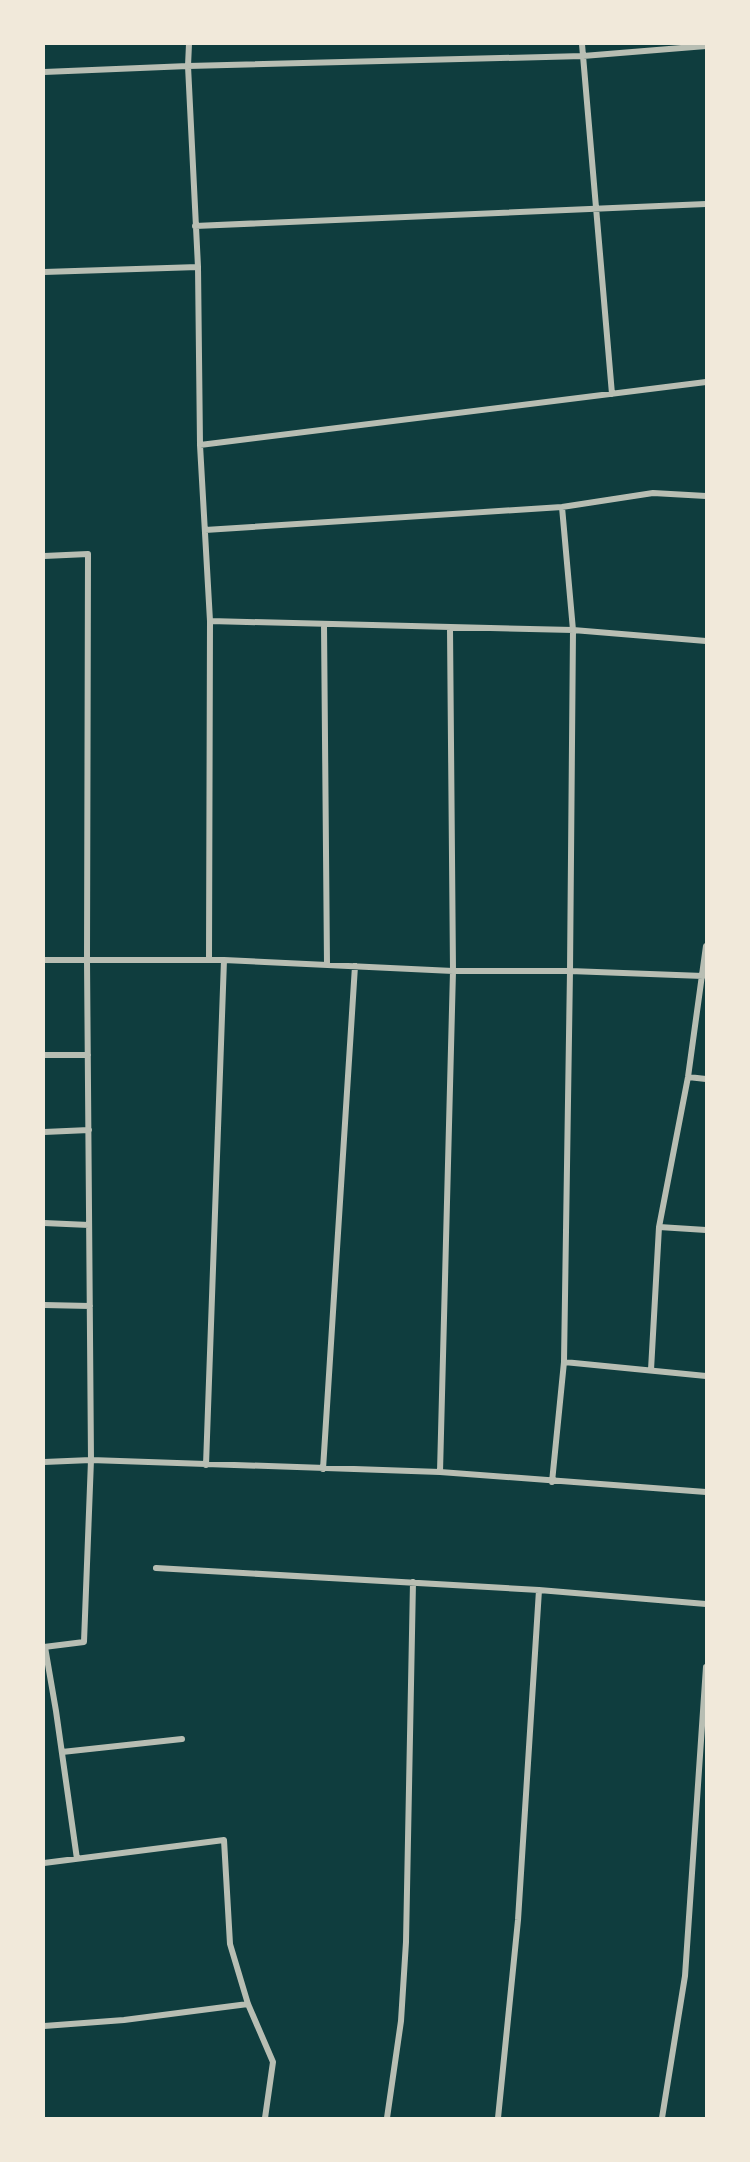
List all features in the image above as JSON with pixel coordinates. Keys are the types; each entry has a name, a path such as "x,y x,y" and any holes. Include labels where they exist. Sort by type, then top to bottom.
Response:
{"street":[{"path":"189,44 188,66 198,267 200,445 210,621 209,960"},
{"path":"582,44 612,394"},
{"path":"44,72 583,56 706,46"},
{"path":"195,226 706,204"},
{"path":"44,272 198,267"},
{"path":"200,445 706,382"},
{"path":"205,530 562,507 653,493 706,496"},
{"path":"552,1482 564,1362 570,971 573,630 562,507"},
{"path":"44,556 88,554 87,960 91,1460 84,1642 44,1647 77,1859"},
{"path":"210,621 450,629 573,630 706,640"},
{"path":"324,625 327,964"},
{"path":"440,1472 453,971 450,629"},
{"path":"651,1370 659,1227 688,1077 706,948"},
{"path":"44,960 224,960 453,971 570,971 703,976"},
{"path":"206,1465 224,960"},
{"path":"323,1469 355,966"},
{"path":"44,1055 88,1055"},
{"path":"688,1077 706,1079"},
{"path":"44,1132 88,1130"},
{"path":"44,1223 89,1225"},
{"path":"659,1227 706,1230"},
{"path":"44,1305 90,1306"},
{"path":"564,1362 706,1376"},
{"path":"44,1462 91,1460 440,1472 706,1492"},
{"path":"156,1568 539,1590 706,1604"},
{"path":"387,2118 401,2021 406,1942 413,1582"},
{"path":"498,2118 518,1920 539,1590"},
{"path":"662,2118 685,1976 706,1667"},
{"path":"62,1752 182,1739"},
{"path":"44,1863 224,1840 230,1944 248,2004 273,2062 265,2118"},
{"path":"44,2026 124,2020 248,2004"}]}
